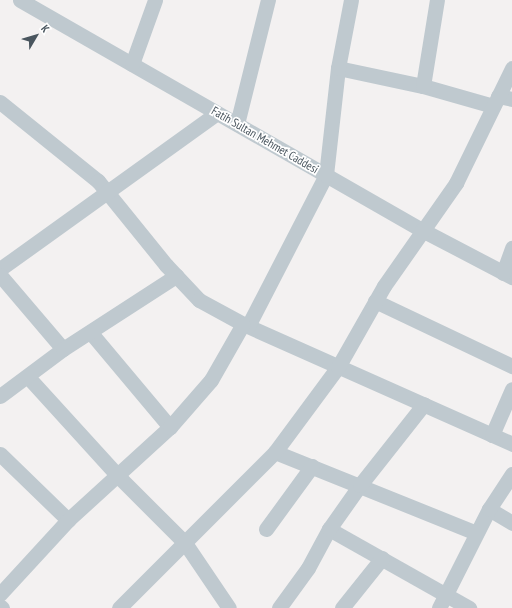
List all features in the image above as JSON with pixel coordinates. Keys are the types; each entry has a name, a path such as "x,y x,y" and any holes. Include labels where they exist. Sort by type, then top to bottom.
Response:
{"street":[{"name":"Fatih Sultan Mehmet Caddesi","path":"20,0 46,6 132,64 422,230 508,275"},
{"path":"132,64 155,0"},
{"path":"237,124 268,0"},
{"path":"0,594 68,520 170,427 211,380 245,325 326,175 338,68 351,0"},
{"path":"423,86 437,0"},
{"path":"338,68 423,86 501,100"},
{"path":"119,608 275,452 338,367 375,301 422,230 456,183 501,100 512,68"},
{"path":"3,109 98,181 176,276 199,300 245,325 512,444"},
{"path":"0,269 106,191 217,113"},
{"path":"508,275 512,248"},
{"path":"0,275 63,349"},
{"path":"0,396 28,377 63,349 91,333 176,276"},
{"path":"375,301 512,366"},
{"path":"91,333 170,427"},
{"path":"28,377 118,476 185,542 229,608"},
{"path":"492,435 512,389"},
{"path":"279,608 308,568 329,529 360,485 424,404"},
{"path":"275,452 476,533"},
{"path":"0,454 68,520"},
{"path":"266,529 312,466"},
{"path":"439,608 489,509 512,474"},
{"path":"489,509 512,523"},
{"path":"329,529 469,608"},
{"path":"342,608 382,558"}]}
